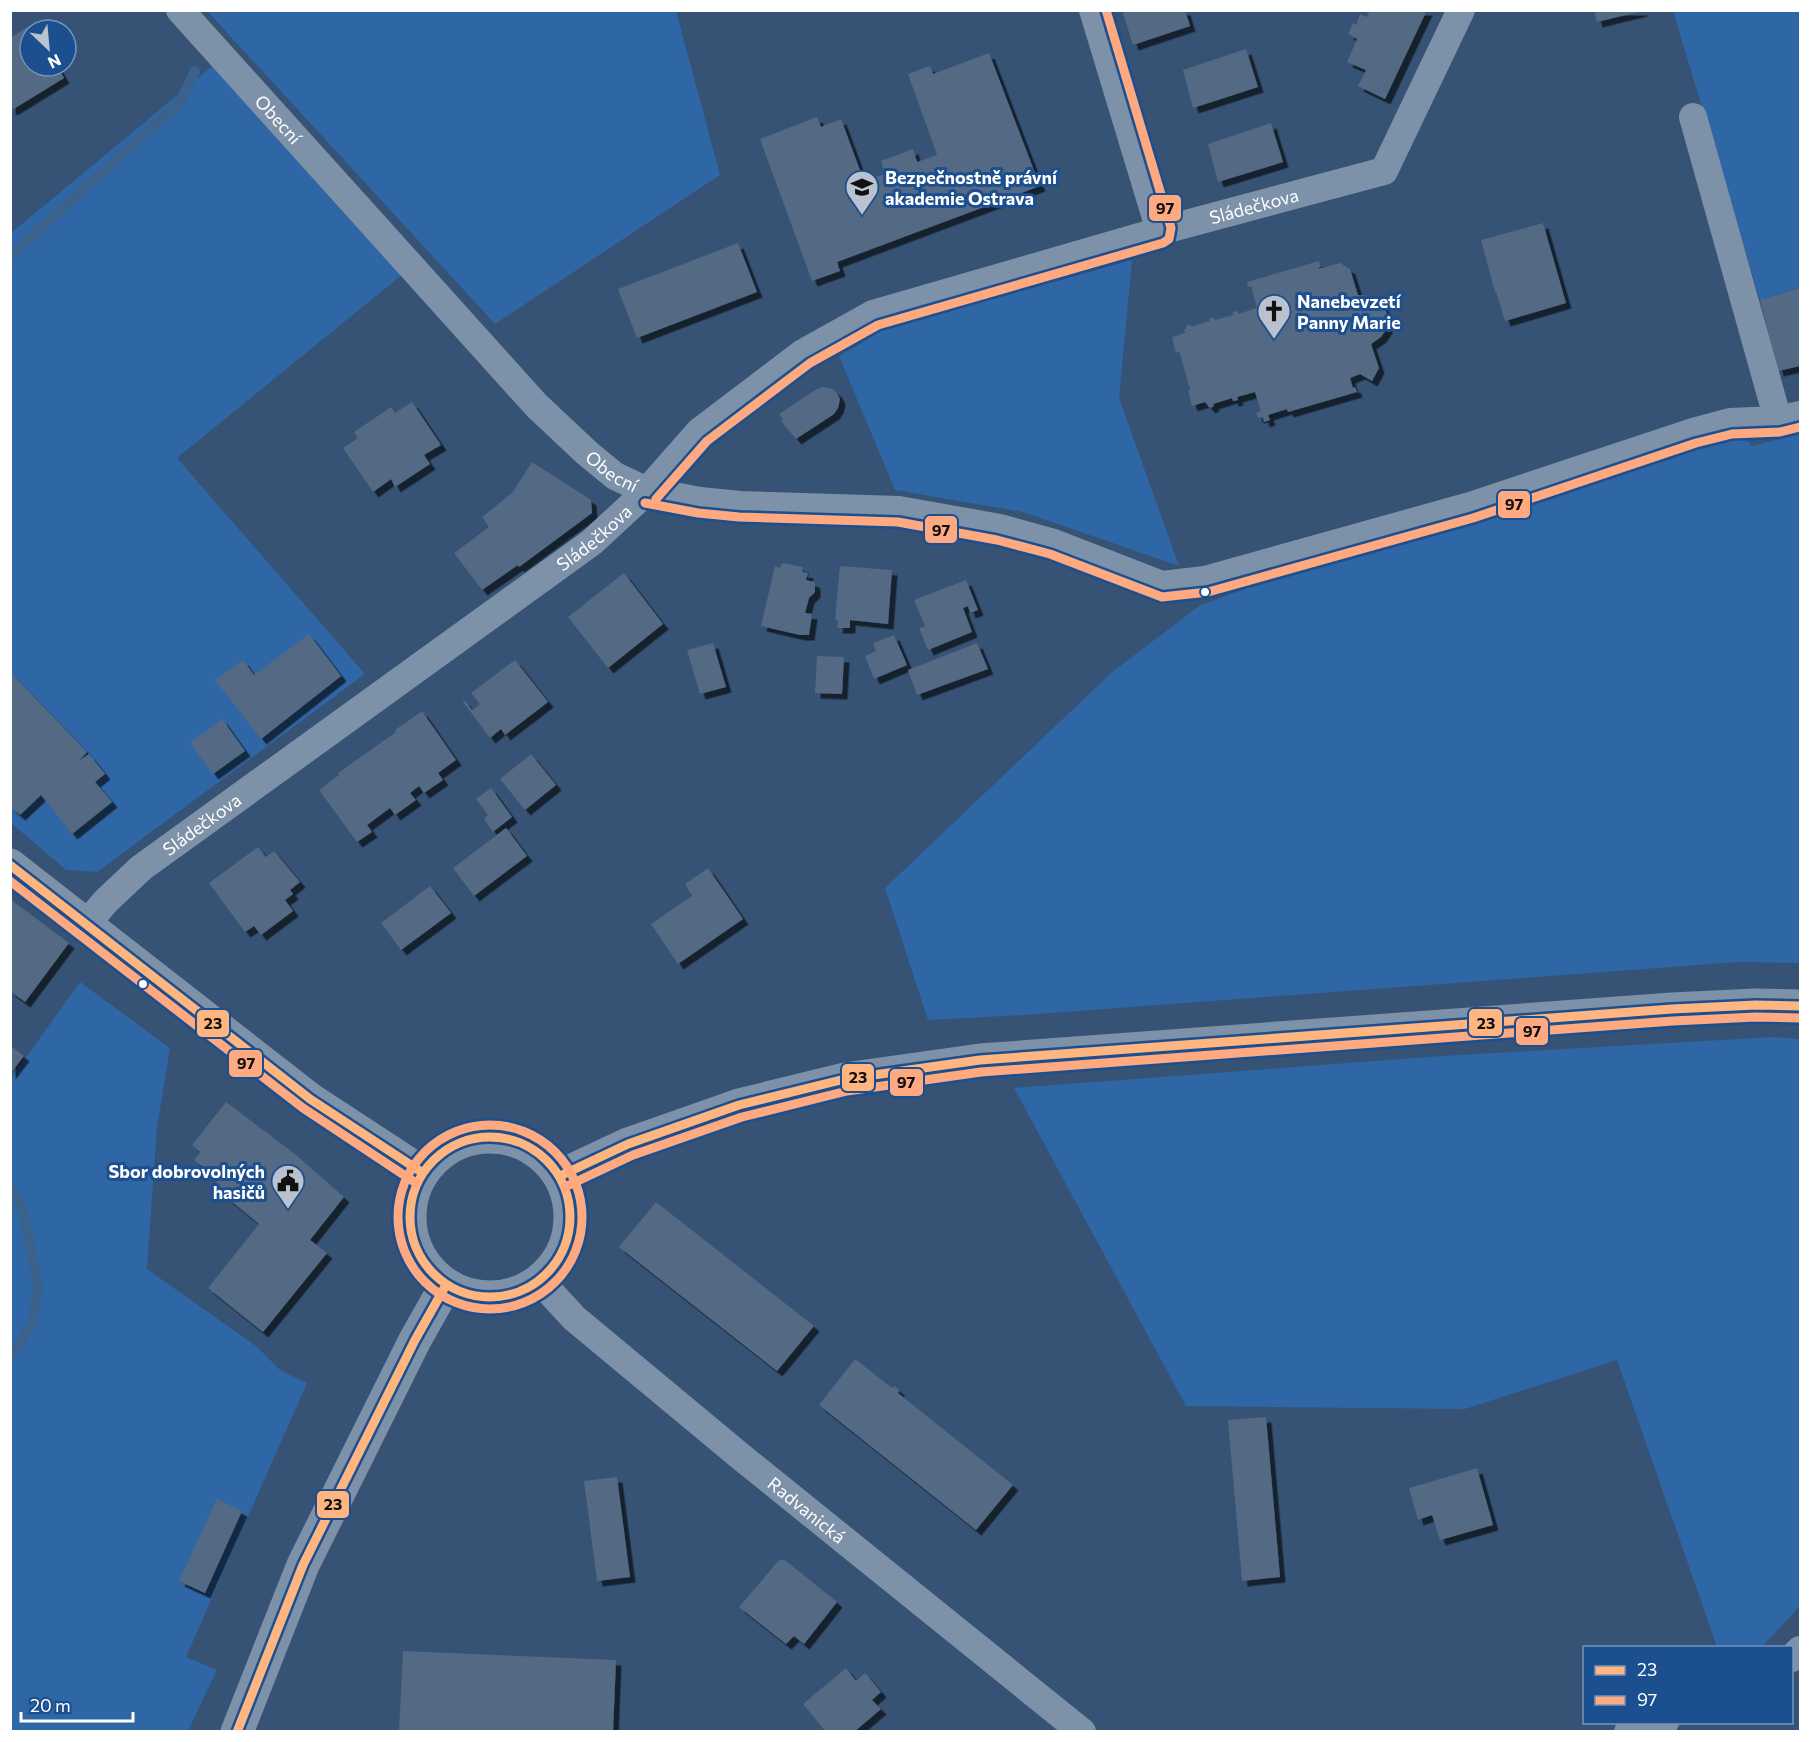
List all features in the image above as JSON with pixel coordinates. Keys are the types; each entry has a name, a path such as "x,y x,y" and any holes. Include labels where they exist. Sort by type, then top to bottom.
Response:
{"street":[{"name":"Obecní","path":"180,10 537,406 615,476 647,491 700,501 740,505 899,510 1000,528 1054,543 1162,585 1205,580 1225,575 1470,506 1693,432 1730,422 1789,417"},
{"path":"1093,10 1160,231"},
{"name":"Sládečkova","path":"87,923 106,901 141,868 592,542 647,491 699,432 802,353 873,314 1160,231 1384,171 1461,10"},
{"path":"1693,117 1789,417"},
{"path":"12,869 87,923 310,1099 423,1173"},
{"path":"560,1176 628,1144 739,1105 845,1079 969,1062 1672,1009 1756,1005 1800,1006"},
{"path":"494,1137 518,1142 541,1154 560,1176 569,1201 570,1231 559,1259 540,1281 518,1293 493,1298 469,1295 446,1285 429,1270 417,1252 411,1231 410,1209 415,1187 423,1173 445,1150 468,1140 494,1137"},
{"name":"Radvanická","path":"540,1281 574,1318 749,1464 1082,1731"},
{"path":"237,1731 303,1565 415,1340 446,1285"},
{"path":"1628,1731 1657,1724"}],"shaded area":[{"path":"207,11 676,11 720,175 495,324"},
{"path":"1673,11 1800,11 1800,288 1760,300"},
{"path":"216,63 402,275 177,458 365,674 97,872 66,870 11,823 11,233"},
{"path":"1132,260 1119,398 1179,566 1023,512 895,490 839,356 885,329"},
{"path":"1737,428 1752,446 1800,434 1800,963 1738,962 1024,1015 928,1020 885,888 1111,673 1199,606 1327,558"},
{"path":"80,982 170,1048 157,1128 147,1269 256,1346 280,1370 307,1383 186,1657 217,1670 188,1731 11,1732 11,1078"},
{"path":"1774,1037 1800,1039 1800,1606 1763,1646 1717,1646 1617,1360 1465,1409 1186,1406 1014,1088 1442,1056"}],"building":[{"path":"1122,10 1185,10 1190,26 1133,45"},
{"path":"1370,10 1427,10 1385,99 1358,86 1366,70 1347,62 1357,39 1348,34 1353,23 1356,25 1360,14 1367,17"},
{"path":"1594,10 1642,10 1642,11 1597,22"},
{"path":"18,33 18,78 64,78 12,110 10,108 10,38"},
{"path":"1246,49 1258,87 1193,108 1183,70"},
{"path":"989,53 1040,186 837,262 840,271 812,281 760,139 817,117 821,127 841,119 864,181 885,174 881,161 913,149 917,162 937,155 908,74 930,66 933,74"},
{"path":"1271,123 1283,162 1218,182 1208,144"},
{"path":"1543,223 1566,303 1505,321 1481,240"},
{"path":"738,243 757,292 637,338 618,289"},
{"name":"Nanebevzetí Panny Marie","path":"1319,261 1318,269 1340,263 1350,269 1358,295 1379,299 1387,313 1387,328 1381,337 1371,344 1379,368 1372,381 1360,374 1350,378 1357,392 1288,412 1287,409 1268,415 1270,420 1264,422 1263,417 1258,418 1256,413 1261,411 1255,392 1237,397 1238,400 1233,401 1232,398 1213,404 1214,406 1210,408 1205,402 1192,406 1188,390 1190,389 1179,351 1176,353 1172,337 1185,333 1184,329 1190,324 1191,327 1210,321 1209,319 1214,317 1215,320 1233,315 1233,312 1238,311 1238,314 1257,308 1251,286 1248,287 1247,282"},
{"path":"1800,288 1800,366 1778,371 1760,300"},
{"path":"824,387 833,389 837,393 840,399 838,408 834,414 796,439 781,421 783,420 779,414 817,389"},
{"path":"412,402 441,445 424,455 430,464 395,487 391,479 373,492 343,448 358,438 354,432 391,407 395,413"},
{"path":"532,462 591,500 592,513 519,567 518,565 482,590 454,553 489,527 482,517 512,493"},
{"path":"782,563 803,567 802,572 808,573 806,580 814,582 815,592 809,598 805,613 812,614 809,635 761,626 775,566 780,568"},
{"path":"840,566 892,570 888,624 850,620 850,628 837,628 838,620 835,619"},
{"path":"624,573 663,624 608,668 568,617"},
{"path":"966,580 978,610 970,613 968,606 963,608 972,632 928,650 919,628 925,626 914,600"},
{"path":"309,634 341,676 261,739 215,680 243,660 254,675"},
{"path":"894,635 907,665 874,679 865,656 876,651 873,643"},
{"path":"713,643 726,687 700,694 687,650"},
{"path":"977,643 988,669 917,695 908,670"},
{"path":"817,656 844,657 842,694 815,693"},
{"path":"515,660 548,702 505,735 501,729 490,738 463,702 464,700 472,710 480,704 471,693"},
{"path":"10,672 87,752 79,761 89,754 105,774 95,782 112,802 72,834 41,795 20,815 10,807"},
{"path":"422,711 456,760 438,773 443,780 424,793 419,786 410,793 416,800 395,815 390,808 367,825 372,832 357,842 319,790 339,775 338,773"},
{"path":"222,719 245,751 213,774 190,743"},
{"path":"531,754 556,785 525,810 500,779"},
{"path":"491,788 512,817 493,832 484,819 488,815 476,799"},
{"path":"506,828 527,856 474,896 453,868"},
{"path":"258,847 266,857 274,851 300,882 290,890 293,894 285,900 293,911 261,935 254,926 245,932 209,883"},
{"path":"708,868 743,919 678,964 651,924 692,896 685,884"},
{"path":"430,886 451,913 401,950 381,923"},
{"path":"10,899 69,943 25,1002 10,991"},
{"path":"10,1045 24,1056 10,1074"},
{"name":"Sbor dobrovolných hasičů","path":"226,1102 295,1154 344,1197 310,1240 327,1253 263,1332 208,1288 259,1224 213,1186 219,1179 194,1160 200,1152 192,1145"},
{"path":"656,1202 814,1326 777,1371 619,1247"},
{"path":"855,1359 892,1388 894,1386 899,1390 898,1393 1013,1485 976,1530 819,1405"},
{"path":"1266,1417 1280,1577 1242,1581 1228,1420"},
{"path":"1477,1468 1493,1525 1440,1540 1432,1515 1418,1520 1409,1488"},
{"path":"617,1477 630,1577 597,1581 584,1481"},
{"path":"217,1499 242,1511 205,1593 179,1581"},
{"path":"779,1560 785,1560 837,1602 804,1644 794,1636 786,1644 739,1607"},
{"path":"403,1651 616,1660 613,1732 399,1732"},
{"path":"846,1668 856,1681 865,1673 881,1692 872,1700 881,1709 854,1732 826,1732 803,1704"}],"waterway":[{"path":"10,256 180,102 195,71"},
{"path":"10,1187 23,1210 38,1284 33,1323 10,1357"}],"transit line":[{"name":"97","path":"656,499 707,441 810,363 878,325 1163,243 1169,239 1171,228 1106,10"},
{"name":"97","path":"645,503 698,513 739,517 898,522 997,540 1050,554 1162,597 1208,592 1473,518 1696,443 1732,434 1780,432 1800,427"},
{"name":"23","path":"10,865 310,1099 423,1173"},
{"name":"97","path":"10,881 303,1108 416,1183"},
{"name":"23","path":"560,1176 628,1144 739,1105 845,1079 980,1060 1672,1009 1756,1005 1800,1006"},
{"name":"97","path":"565,1187 633,1155 742,1117 847,1091 981,1072 1673,1021 1756,1017 1800,1018"},
{"name":"97","path":"490,1125 525,1132 555,1152 575,1182 582,1217 575,1252 555,1282 525,1302 490,1309 455,1302 425,1282 405,1252 398,1217 405,1182 425,1152 455,1132 490,1125"},
{"name":"23","path":"490,1137 521,1143 547,1160 564,1186 570,1217 564,1248 547,1274 521,1291 490,1297 459,1291 433,1274 416,1248 410,1217 416,1186 433,1160 459,1143 490,1137"},
{"name":"23","path":"237,1732 303,1565 415,1340 446,1285"}],"place":[{"name":"Bezpečnostně právní akademie Ostrava","path":"862,216"},
{"name":"Nanebevzetí Panny Marie","path":"1274,340"},
{"name":"Sbor dobrovolných hasičů","path":"288,1210"}]}
